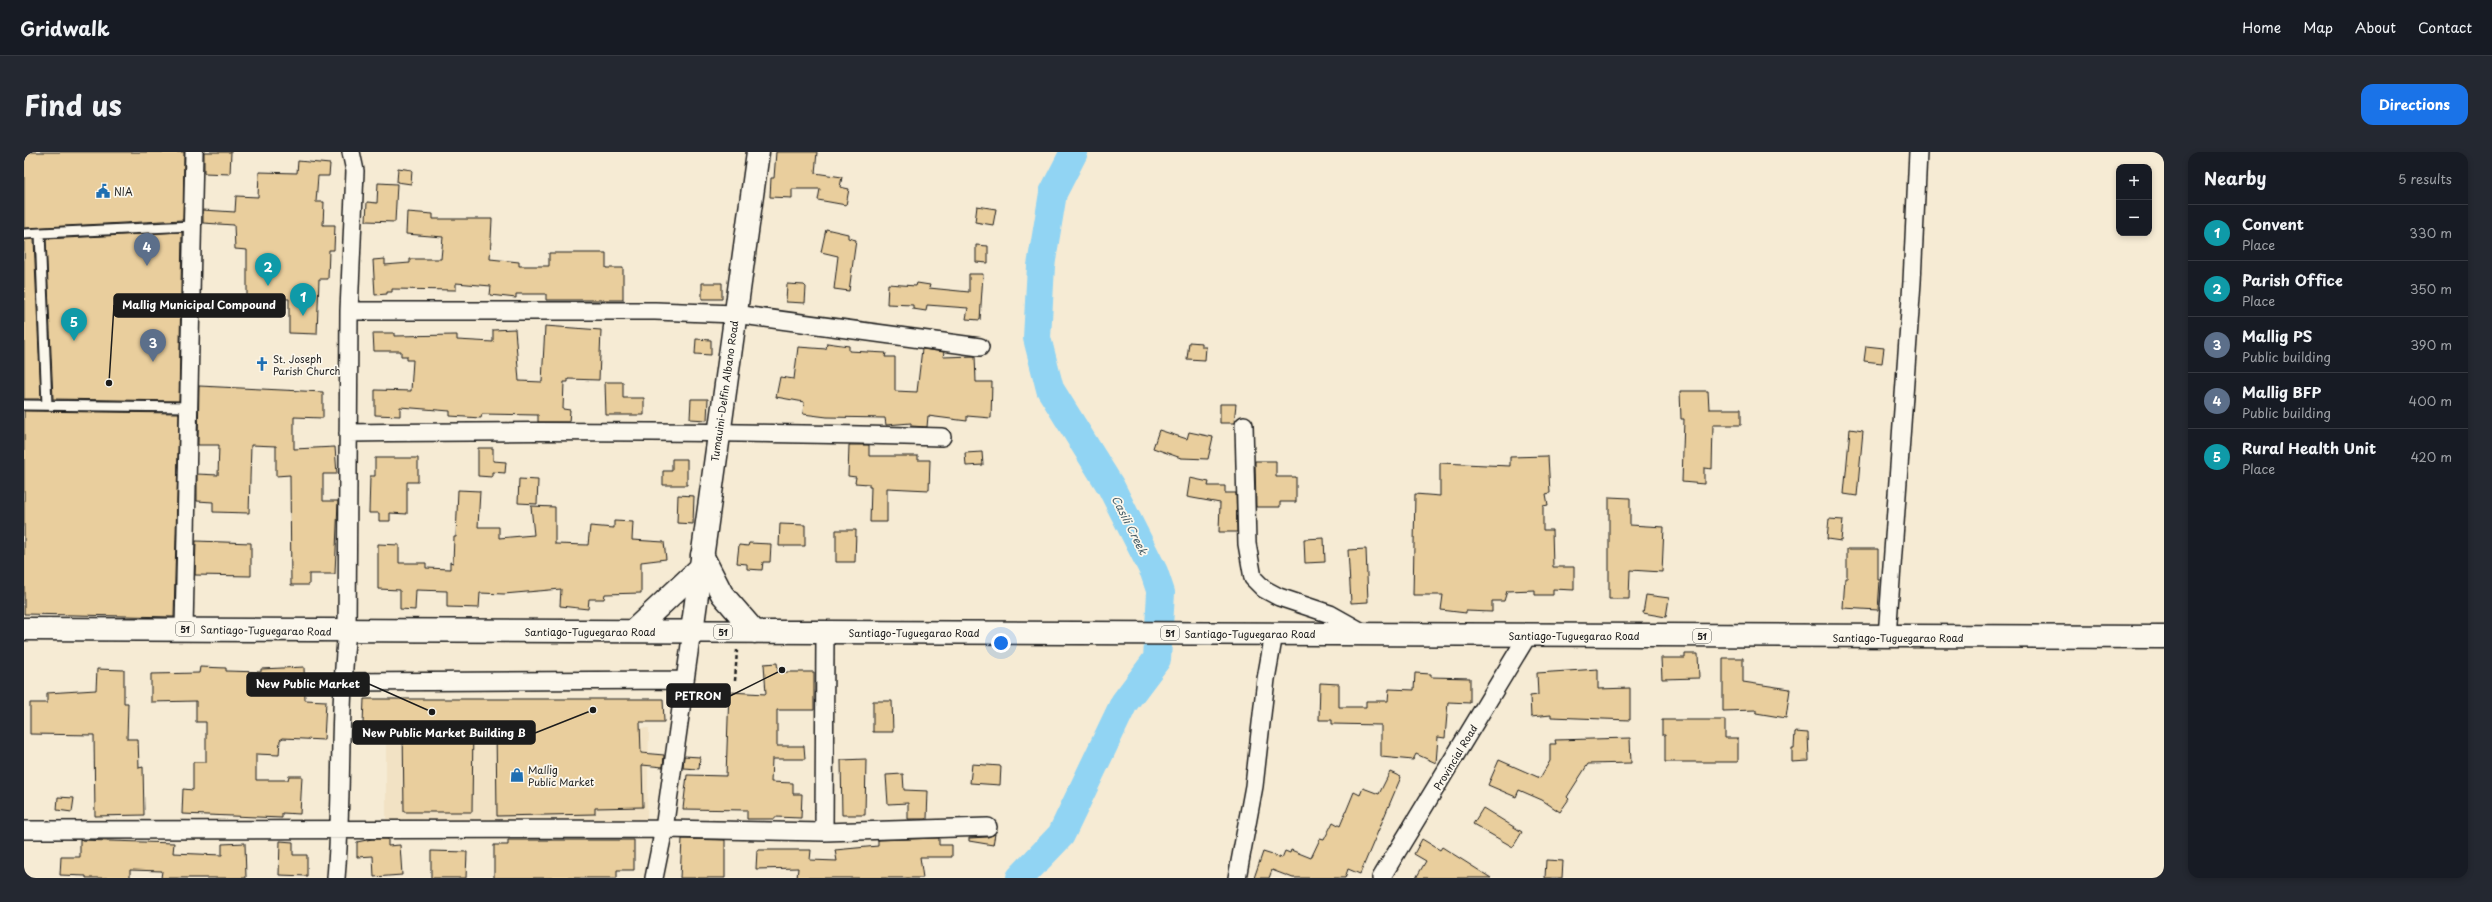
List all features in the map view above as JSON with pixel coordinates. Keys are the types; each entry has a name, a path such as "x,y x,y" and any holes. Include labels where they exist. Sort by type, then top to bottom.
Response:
{"main road":[{"name":"Tumauini-Delfin Albano Road","path":"692,631 758,152"},
{"path":"633,631 701,562 746,632"},
{"name":"Santiago-Tuguegarao Road","path":"24,629 2164,637"}],"street":[{"path":"184,629 190,407 194,152"},
{"path":"336,878 340,830 341,682 346,631 349,311 355,171 351,152"},
{"path":"1887,637 1912,282 1918,152"},
{"path":"349,311 655,311 735,314 980,347"},
{"path":"1244,425 1247,544 1253,578 1264,589 1279,597 1330,614 1364,633"},
{"path":"348,433 543,430 719,431 942,437"},
{"path":"654,878 664,829 692,631"},
{"path":"824,832 825,632"},
{"path":"1237,878 1254,786 1266,679 1274,634"},
{"name":"Provincial Road","path":"1381,878 1528,635"},
{"path":"341,682 685,680"},
{"path":"24,830 664,829 824,832 988,827"}],"lane":[{"path":"24,234 192,226"},
{"path":"40,233 47,405"},
{"path":"24,405 190,407"}],"path":[{"path":"735,681 746,632"}],"shaded area":[{"name":"Mallig Public Market","path":"649,728 647,819 386,820 386,731"}],"building":[{"path":"24,152 184,152 183,220 24,228"},
{"path":"204,152 231,152 230,174 204,173"},
{"path":"776,152 817,152 815,173 842,177 840,187 849,189 846,205 818,200 820,189 792,189 792,198 770,197 771,178 774,178"},
{"path":"298,161 330,164 329,176 318,176 316,202 324,202 323,225 335,225 334,250 329,250 328,279 319,279 317,334 289,333 289,299 261,298 261,306 247,306 247,250 235,249 234,225 203,223 203,210 235,212 236,196 258,197 259,172 297,173"},
{"path":"398,168 412,170 411,184 397,182"},
{"path":"378,183 397,184 395,222 366,221 367,202 377,203"},
{"path":"977,206 996,209 993,225 975,222"},
{"path":"407,212 433,214 433,219 492,219 490,259 519,262 519,266 549,266 549,253 606,253 606,268 623,268 623,300 546,300 546,294 516,294 516,298 490,295 491,286 456,283 456,290 392,289 392,292 387,292 387,294 375,295 373,260 385,259 385,265 410,263 410,259 441,259 443,237 406,234"},
{"path":"826,229 848,234 848,238 856,240 849,291 834,289 838,256 821,252"},
{"path":"182,232 179,401 53,399 46,239"},
{"path":"34,239 41,399 24,399 24,240"},
{"path":"976,245 988,246 988,263 976,262"},
{"path":"969,274 983,274 980,320 966,319 968,308 927,305 926,311 913,309 913,305 887,304 888,284 916,286 917,283 930,285 929,288 969,292"},
{"path":"702,283 722,283 722,299 702,299"},
{"path":"787,284 804,285 806,287 805,303 786,302"},
{"path":"545,326 601,330 599,380 568,379 568,382 564,382 563,409 570,410 569,422 538,422 538,415 482,414 481,418 450,416 450,411 400,407 400,416 375,415 375,390 411,391 413,360 407,360 407,356 401,356 401,351 374,351 373,333 394,333 394,336 457,335 457,340 493,342 493,330 515,329 519,381 542,382"},
{"path":"696,339 711,340 711,355 695,354"},
{"path":"1189,342 1202,343 1202,347 1206,347 1205,360 1187,359"},
{"path":"827,343 849,346 849,351 886,353 885,357 895,357 895,391 917,392 922,349 944,352 943,357 975,356 976,382 992,382 991,418 967,416 967,421 928,416 927,427 911,426 911,423 886,425 885,418 827,417 803,414 804,402 776,397 780,377 794,379 798,347 826,349"},
{"path":"1866,346 1884,348 1882,363 1864,361"},
{"path":"605,382 623,382 623,398 644,398 644,415 606,415"},
{"path":"199,386 323,392 323,418 294,417 294,449 335,447 337,474 323,474 323,501 338,501 335,574 309,574 309,585 291,585 290,475 276,476 276,446 251,445 249,513 213,512 213,502 197,501 197,474 218,475 219,445 198,445"},
{"path":"1680,391 1708,391 1709,409 1741,409 1741,425 1713,425 1712,469 1704,468 1704,484 1682,482 1684,419 1681,419"},
{"path":"691,399 708,399 707,420 690,419"},
{"path":"1220,404 1236,404 1234,423 1220,423"},
{"path":"24,411 179,413 174,617 24,614"},
{"path":"1850,429 1863,431 1857,496 1844,494"},
{"path":"1159,430 1187,439 1189,432 1213,437 1208,459 1181,458 1153,448"},
{"path":"849,445 869,445 869,456 918,456 918,460 930,460 929,490 887,488 887,522 870,522 871,487 869,487 869,484 855,483 856,477 848,476"},
{"path":"478,448 493,448 493,461 506,462 505,473 492,472 492,477 478,476"},
{"path":"982,452 983,465 966,466 965,453"},
{"path":"1548,456 1550,493 1546,494 1548,505 1543,506 1543,530 1552,530 1553,567 1574,567 1574,590 1553,589 1553,595 1535,595 1535,590 1507,591 1504,601 1492,601 1492,612 1466,611 1466,613 1441,610 1443,595 1413,595 1415,494 1440,496 1440,463 1510,466 1510,457"},
{"path":"375,458 418,458 418,482 407,482 407,514 390,513 390,521 379,521 379,513 369,513 370,476 375,476"},
{"path":"672,459 687,459 687,485 663,485 663,471 672,471"},
{"path":"1255,461 1276,461 1276,477 1296,477 1296,502 1280,502 1280,507 1256,507"},
{"path":"1190,478 1209,482 1208,486 1225,486 1225,493 1236,493 1237,532 1219,532 1220,503 1187,497"},
{"path":"519,479 538,480 537,504 518,503"},
{"path":"458,490 480,491 478,527 499,527 499,538 534,535 531,506 555,507 555,544 588,545 590,526 614,528 614,521 633,522 632,540 664,542 666,559 641,562 641,593 605,594 604,599 589,599 588,609 560,606 561,589 504,594 480,593 479,608 447,607 447,591 416,590 415,610 400,609 400,590 378,589 378,544 399,545 399,563 426,563 426,568 450,569 450,562 453,563 454,537 456,537"},
{"path":"678,495 694,496 693,524 677,523"},
{"path":"1609,497 1630,498 1630,525 1664,527 1662,572 1630,570 1629,599 1609,599"},
{"path":"1829,519 1843,520 1841,541 1827,539"},
{"path":"780,524 805,525 805,546 779,546"},
{"path":"836,530 856,530 855,562 836,562"},
{"path":"1324,538 1325,562 1305,563 1304,539"},
{"path":"196,541 251,543 251,576 195,575"},
{"path":"749,543 771,544 770,562 763,562 762,570 747,569 747,564 737,563 739,545 748,546"},
{"path":"1366,549 1368,602 1351,603 1348,550"},
{"path":"1847,549 1878,549 1878,580 1880,580 1878,610 1843,608 1845,578 1847,578"},
{"path":"1646,595 1669,598 1666,617 1643,613"},
{"path":"1685,654 1698,654 1699,678 1662,679 1661,658 1685,658"},
{"path":"1723,658 1743,658 1743,682 1790,689 1786,718 1756,713 1756,710 1723,711"},
{"path":"777,663 778,672 814,672 814,710 777,710 777,746 804,746 805,759 772,759 771,782 793,783 793,794 802,794 801,818 775,817 775,819 747,819 747,810 683,809 687,775 726,776 729,692 766,694 764,664"},
{"path":"200,667 226,668 226,671 261,672 261,669 304,667 305,700 326,701 324,740 283,738 280,740 279,755 256,754 256,780 288,780 289,776 302,776 300,814 282,813 282,818 182,814 183,789 193,790 193,762 206,762 206,722 196,722 196,701 151,702 151,674 199,673"},
{"path":"97,669 124,670 124,703 128,703 127,739 138,739 139,768 143,767 144,815 95,816 94,735 30,734 30,703 47,703 47,693 96,690"},
{"path":"1598,669 1598,689 1630,688 1630,720 1551,717 1551,715 1531,717 1530,696 1538,695 1537,673"},
{"path":"1415,673 1431,674 1431,677 1470,678 1470,703 1448,702 1445,738 1438,737 1436,763 1416,754 1413,760 1381,757 1381,725 1332,724 1332,720 1319,720 1320,683 1339,684 1339,707 1366,707 1366,701 1388,701 1389,689 1414,690"},
{"name":"Mallig Public Market","path":"364,699 663,699 664,722 640,722 641,753 664,755 663,767 642,765 643,807 595,808 595,814 497,816 496,725 473,725 472,812 404,812 403,724 363,724"},
{"path":"873,701 892,701 893,732 873,732"},
{"path":"1662,720 1725,720 1725,738 1738,738 1738,762 1665,762 1665,735 1662,735"},
{"path":"1795,732 1808,733 1809,761 1792,762 1792,748 1794,748"},
{"path":"1630,738 1631,763 1588,764 1567,797 1569,799 1560,812 1542,800 1519,790 1516,797 1488,785 1499,760 1540,778 1550,761 1550,744 1556,744 1555,740"},
{"path":"684,756 700,757 699,769 683,768"},
{"path":"866,759 865,815 842,815 841,760"},
{"path":"972,764 1001,766 1000,785 970,783"},
{"path":"1390,772 1401,777 1360,874 1348,869 1345,878 1293,878 1272,870 1269,878 1254,878 1263,852 1282,858 1285,851 1290,853 1291,850 1311,858 1320,839 1324,840 1333,822 1340,826 1354,792 1360,795 1363,788 1379,794"},
{"path":"903,774 904,790 928,791 927,819 908,819 908,803 888,804 886,775"},
{"path":"58,797 74,798 72,812 57,810"},
{"path":"1483,808 1522,832 1513,847 1473,824"},
{"path":"995,834 993,845 969,841 969,838 988,837"},
{"path":"939,838 939,845 952,845 952,857 920,857 923,878 797,878 798,868 756,869 757,850 811,850 810,860 837,861 835,850 878,846 878,840"},
{"path":"372,839 388,839 388,846 400,845 402,875 374,877 373,856 357,857 357,842"},
{"path":"682,839 725,840 725,878 680,878"},
{"path":"1422,839 1440,850 1442,847 1491,878 1416,878 1426,861 1414,854"},
{"path":"80,840 174,843 173,853 222,855 222,844 245,843 246,878 161,878 162,871 130,870 130,878 86,878 86,876 60,875 61,857 80,857"},
{"path":"508,840 634,840 634,870 617,870 617,878 494,878 494,845 508,845"},
{"path":"280,841 293,842 293,855 307,855 307,876 279,875"},
{"path":"431,851 467,852 466,878 431,878"},
{"path":"1546,860 1563,861 1562,878 1545,878"}],"waterway":[{"name":"Casili Creek","path":"1020,878 1061,835 1124,703 1157,659 1161,593 1154,572 1111,487 1050,389 1037,338 1041,266 1053,193 1074,152"}],"place":[{"name":"NIA","path":"103,191"},
{"name":"Mallig BFP","path":"147,266"},
{"name":"Parish Office","path":"268,286"},
{"name":"Convent","path":"303,316"},
{"name":"Rural Health Unit","path":"74,341"},
{"name":"Mallig PS","path":"153,362"},
{"name":"St. Joseph Parish Church","path":"262,364"},
{"name":"Mallig Municipal Compound","path":"109,383"},
{"name":"PETRON","path":"782,670"},
{"name":"New Public Market Building B","path":"593,710"},
{"name":"New Public Market","path":"432,712"},
{"name":"Mallig Public Market","path":"517,775"}]}
